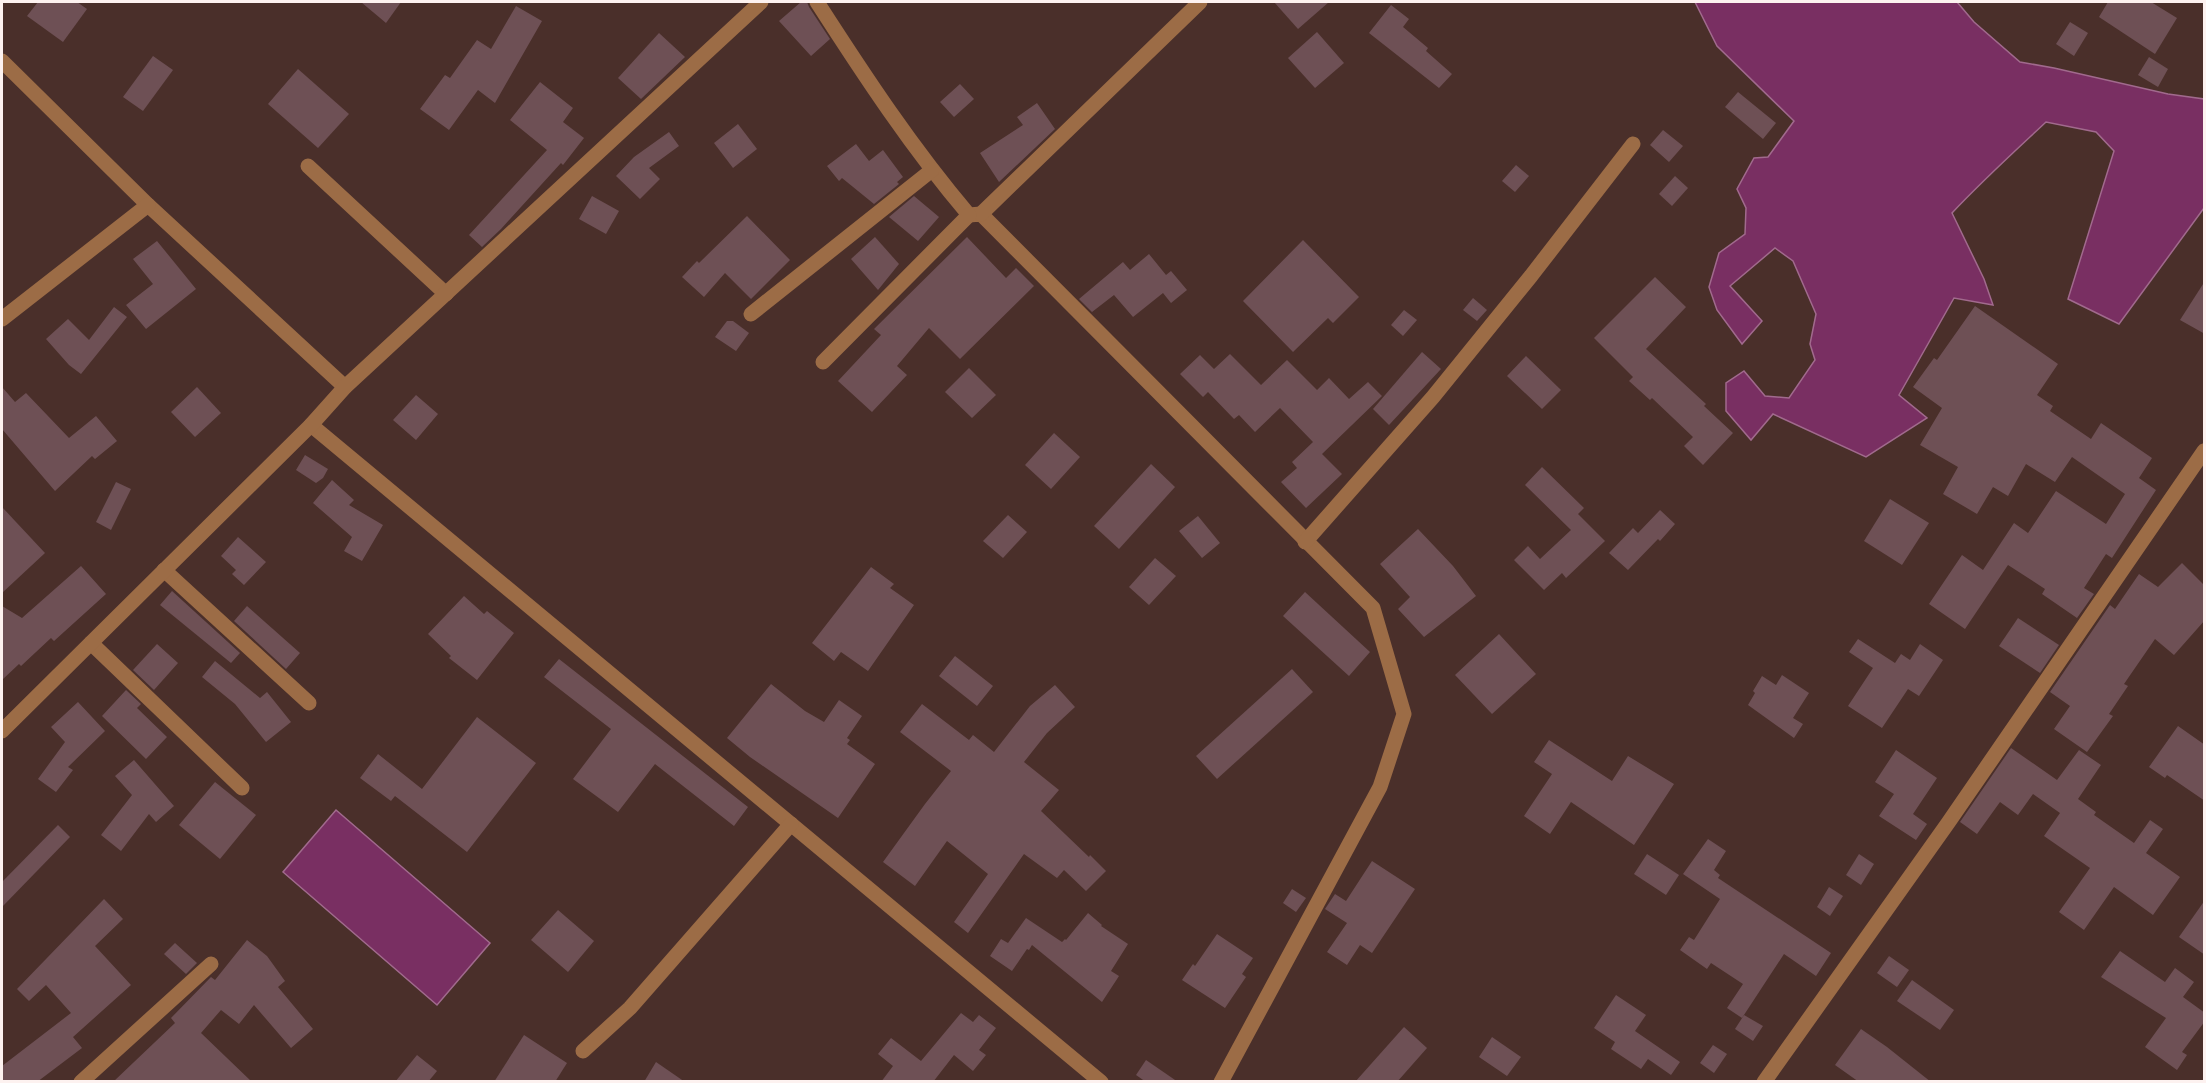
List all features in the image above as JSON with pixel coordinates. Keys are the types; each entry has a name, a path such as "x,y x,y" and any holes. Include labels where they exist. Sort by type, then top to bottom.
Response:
{"street":[{"path":"2,731 311,425 345,387 761,2"},
{"path":"817,2 879,99 932,170 1372,608 1404,714 1380,787 1221,1082"},
{"path":"823,362 975,214 1200,2"},
{"path":"2,61 148,205 345,387"},
{"path":"1305,542 1434,397 1633,144"},
{"path":"309,166 446,294"},
{"path":"751,314 932,170"},
{"path":"2,319 148,205"},
{"path":"311,425 1101,1082"},
{"path":"1764,1082 1948,823 2205,451"},
{"path":"164,570 309,703"},
{"path":"91,643 242,788"},
{"path":"583,1051 630,1008 791,824"},
{"path":"81,1082 211,964"}],"shaded area":[{"path":"1695,2 1957,2 1974,22 2020,62 2168,94 2204,99 2204,208 2119,324 2068,299 2114,151 2096,132 2046,122 1952,213 1984,279 1993,305 1954,298 1899,395 1927,418 1866,457 1773,414 1751,440 1726,411 1726,383 1744,371 1765,396 1789,398 1815,360 1810,344 1816,314 1793,261 1775,248 1730,286 1762,321 1742,344 1717,310 1709,287 1719,253 1745,234 1746,208 1737,189 1754,158 1768,157 1794,121 1717,46"},
{"path":"336,810 490,943 437,1005 283,872"}],"building":[{"path":"38,2 77,2 87,9 63,42 27,16"},
{"path":"361,2 401,2 386,23"},
{"path":"801,2 807,2 830,39 811,56 779,21"},
{"path":"1274,2 1329,2 1298,29"},
{"path":"2108,2 2151,2 2177,18 2155,54 2099,17"},
{"path":"1391,5 1409,19 1403,27 1428,48 1426,51 1452,74 1439,88 1369,33"},
{"path":"516,6 542,21 495,103 478,90 449,130 420,109 445,75 450,78 477,40 491,49"},
{"path":"2070,22 2088,33 2074,56 2056,44"},
{"path":"1317,32 1344,63 1315,88 1288,58"},
{"path":"659,33 685,57 641,99 618,78"},
{"path":"153,56 173,70 143,111 123,97"},
{"path":"2149,57 2168,69 2158,87 2138,75"},
{"path":"298,69 349,114 318,148 268,104"},
{"path":"540,82 573,108 563,122 584,138 563,165 561,163 482,247 469,235 547,150 510,120"},
{"path":"960,84 974,99 954,117 940,102"},
{"path":"1738,92 1776,123 1763,139 1725,107"},
{"path":"1037,103 1055,129 999,182 980,153 1023,125 1017,117"},
{"path":"738,124 757,149 733,168 714,143"},
{"path":"1663,130 1683,146 1669,162 1650,145"},
{"path":"669,132 679,146 649,168 660,179 640,199 616,176 634,157"},
{"path":"856,144 869,161 883,150 903,177 897,182 899,184 874,204 842,178 839,181 827,166"},
{"path":"1516,165 1529,176 1515,192 1502,181"},
{"path":"1675,176 1688,188 1672,206 1659,194"},
{"path":"592,196 619,211 606,234 579,219"},
{"path":"914,196 939,217 918,241 889,217"},
{"path":"747,216 790,260 751,299 725,273 704,297 682,277"},
{"path":"875,237 899,264 878,290 851,259"},
{"path":"967,237 1006,278 1016,268 1034,286 960,359 929,328 897,366 907,375 872,412 838,381 881,335 874,329"},
{"path":"1303,240 1359,297 1333,323 1328,318 1293,352 1243,301"},
{"path":"157,241 196,289 146,329 126,305 153,284 133,259"},
{"path":"1149,254 1166,275 1171,271 1187,290 1171,303 1163,293 1133,317 1114,295 1092,312 1079,299 1123,262 1130,270"},
{"path":"1655,277 1686,307 1646,349 1706,404 1704,406 1733,433 1703,465 1684,446 1693,437 1652,398 1650,400 1629,381 1633,377 1594,338"},
{"path":"2205,281 2205,334 2180,320"},
{"path":"1473,298 1487,310 1477,321 1463,310"},
{"path":"1975,306 2058,364 2037,395 2053,406 2050,411 2091,439 2101,423 2152,458 2139,478 2156,490 2112,558 2106,554 2084,588 2094,594 2077,618 2042,594 2045,589 2008,565 1965,629 1929,604 1962,555 1983,570 2014,523 2028,533 2056,491 2106,524 2125,494 2072,457 2055,482 2026,464 2008,496 1993,487 1977,514 1943,494 1958,467 1920,445 1942,408 1913,387 1934,358 1937,360"},
{"path":"114,307 127,317 81,374 69,365 46,339 68,319 89,340"},
{"path":"1404,310 1417,320 1403,336 1391,325"},
{"path":"727,321 733,321 749,333 736,351 715,337"},
{"path":"1422,352 1441,369 1389,425 1373,409"},
{"path":"1230,354 1261,385 1287,360 1317,390 1329,378 1349,399 1368,382 1382,396 1322,454 1342,474 1306,508 1281,482 1297,468 1292,462 1313,442 1280,408 1255,432 1239,415 1234,419 1208,392 1203,397 1180,374 1200,355 1214,369"},
{"path":"1526,356 1561,390 1542,409 1507,376"},
{"path":"969,368 996,395 972,418 945,392"},
{"path":"2,387 15,402 26,393 69,438 96,416 117,441 95,459 92,456 55,491 2,429"},
{"path":"197,387 221,413 195,437 171,412"},
{"path":"416,395 438,414 416,440 393,420"},
{"path":"1054,433 1080,457 1051,489 1025,465"},
{"path":"305,455 328,469 323,478 316,483 296,470"},
{"path":"1151,464 1175,487 1119,549 1094,526"},
{"path":"1542,467 1584,508 1578,514 1605,541 1566,578 1562,573 1544,590 1514,560 1528,546 1540,559 1571,530 1525,485"},
{"path":"332,480 354,500 349,505 383,525 362,561 344,551 352,537 313,503"},
{"path":"116,482 131,489 111,530 96,522"},
{"path":"1890,499 1929,523 1902,565 1864,541"},
{"path":"2,507 45,553 2,593"},
{"path":"1660,510 1675,524 1628,570 1609,553 1633,528 1638,533"},
{"path":"1008,515 1027,532 1003,558 983,541"},
{"path":"1198,516 1220,543 1202,558 1179,531"},
{"path":"1418,529 1453,566 1476,596 1424,637 1398,609 1410,597 1380,564"},
{"path":"238,537 266,562 244,585 232,574 236,570 221,556"},
{"path":"1155,558 1176,576 1149,605 1129,587"},
{"path":"2182,563 2205,586 2205,620 2174,655 2155,639 2124,684 2128,686 2109,714 2113,716 2087,752 2054,729 2070,706 2050,692 2110,605 2115,609 2139,574 2158,587"},
{"path":"81,566 106,594 54,641 51,638 2,680 2,606 22,618"},
{"path":"871,567 894,584 890,588 914,605 868,671 841,652 834,661 812,643"},
{"path":"172,591 240,653 231,663 160,605"},
{"path":"1305,592 1370,652 1349,676 1283,616"},
{"path":"464,596 484,614 487,611 514,633 477,680 449,658 451,656 428,634"},
{"path":"247,606 300,653 286,669 234,621"},
{"path":"2018,618 2059,645 2040,673 1999,646"},
{"path":"1499,634 1536,674 1492,714 1455,675"},
{"path":"1858,639 1895,663 1901,654 1910,660 1920,644 1943,660 1919,696 1908,689 1882,728 1848,706 1873,668 1849,652"},
{"path":"157,644 178,663 154,690 133,670"},
{"path":"955,656 993,686 977,706 939,676"},
{"path":"559,659 748,807 734,826 655,764 618,812 573,779 611,729 544,677"},
{"path":"215,661 260,698 267,692 291,722 266,742 235,704 202,677"},
{"path":"1292,669 1313,692 1217,779 1196,756"},
{"path":"1782,675 1809,693 1793,718 1803,724 1794,738 1748,705 1762,676 1776,685"},
{"path":"771,684 805,711 824,722 839,700 862,716 847,738 850,740 847,744 875,764 838,818 750,757 727,738"},
{"path":"1055,685 1075,707 1047,733 1024,762 1059,790 1041,811 1106,871 1086,891 1064,870 1057,878 1024,854 968,933 954,922 988,874 947,841 915,886 883,862 951,771 900,732 922,704 969,740 973,735 994,752 1030,706"},
{"path":"126,690 141,704 137,708 167,737 146,759 102,716"},
{"path":"78,702 105,731 68,767 73,770 56,792 38,779 65,742 51,727"},
{"path":"477,717 536,763 467,852 395,796 391,801 360,778 378,754 422,789"},
{"path":"2178,726 2205,745 2205,801 2167,775 2165,778 2149,767"},
{"path":"1549,740 1612,781 1628,756 1674,784 1634,845 1571,802 1550,834 1524,816 1552,774 1534,762"},
{"path":"2011,748 2057,780 2079,750 2101,765 2078,799 2096,812 2094,815 2134,843 2150,820 2163,829 2146,853 2180,877 2153,915 2114,887 2084,930 2059,912 2090,868 2044,836 2060,813 2033,794 2018,815 2000,802 1977,834 1960,822"},
{"path":"1896,750 1937,778 1913,814 1927,824 1916,840 1879,816 1894,794 1875,782"},
{"path":"134,760 174,806 156,822 149,814 121,851 101,835 132,795 115,776"},
{"path":"215,782 256,815 220,859 179,825"},
{"path":"58,825 70,837 2,907 2,882"},
{"path":"1708,839 1726,851 1714,870 1720,875 1718,878 1831,953 1816,976 1784,954 1742,1018 1727,1008 1743,984 1711,963 1707,969 1680,950 1689,937 1694,940 1720,899 1683,874"},
{"path":"1647,854 1679,875 1666,895 1634,874"},
{"path":"1859,854 1874,864 1861,885 1846,875"},
{"path":"1372,861 1415,889 1372,953 1360,945 1347,965 1327,952 1347,923 1325,909 1335,894 1346,901"},
{"path":"1829,887 1843,896 1830,916 1817,907"},
{"path":"1292,889 1306,898 1296,912 1283,903"},
{"path":"104,899 123,919 95,946 131,985 73,1037 82,1048 37,1082 2,1082 2,1066 71,1013 46,985 29,1001 17,989"},
{"path":"2205,900 2205,955 2179,937"},
{"path":"558,910 594,941 568,972 531,940"},
{"path":"1088,913 1101,926 1128,944 1111,971 1119,976 1102,1002 1032,945 1012,971 990,956 1001,939 1008,943 1026,918 1062,942"},
{"path":"1217,934 1253,958 1242,974 1246,977 1225,1008 1182,980 1193,964 1195,966"},
{"path":"247,940 267,956 285,981 278,987 313,1029 291,1048 254,1005 239,1024 221,1010 201,1033 252,1082 113,1082 175,1023 171,1018 211,977 215,980"},
{"path":"175,943 197,963 186,974 164,954"},
{"path":"2120,951 2165,982 2175,968 2194,982 2183,997 2205,1013 2205,1021 2182,1052 2187,1055 2177,1070 2145,1047 2166,1018 2101,977"},
{"path":"1889,956 1909,970 1897,987 1877,973"},
{"path":"1912,980 1954,1010 1940,1030 1897,1001"},
{"path":"1616,995 1646,1015 1635,1031 1680,1062 1671,1075 1648,1059 1641,1069 1611,1049 1615,1042 1594,1028"},
{"path":"961,1013 973,1022 979,1015 996,1028 979,1050 986,1055 973,1071 954,1055 933,1082 881,1082 893,1066 878,1054 891,1038 921,1061"},
{"path":"1744,1015 1763,1026 1753,1041 1735,1029"},
{"path":"1404,1027 1427,1048 1397,1082 1355,1082"},
{"path":"1861,1029 1931,1082 1859,1082 1835,1065"},
{"path":"524,1035 567,1063 555,1082 494,1082"},
{"path":"1492,1037 1521,1057 1507,1076 1479,1057"},
{"path":"1713,1045 1727,1054 1714,1073 1700,1063"},
{"path":"417,1055 437,1071 428,1082 395,1082"},
{"path":"1146,1060 1178,1082 1146,1082 1136,1075"},
{"path":"656,1062 685,1082 644,1082"}]}
